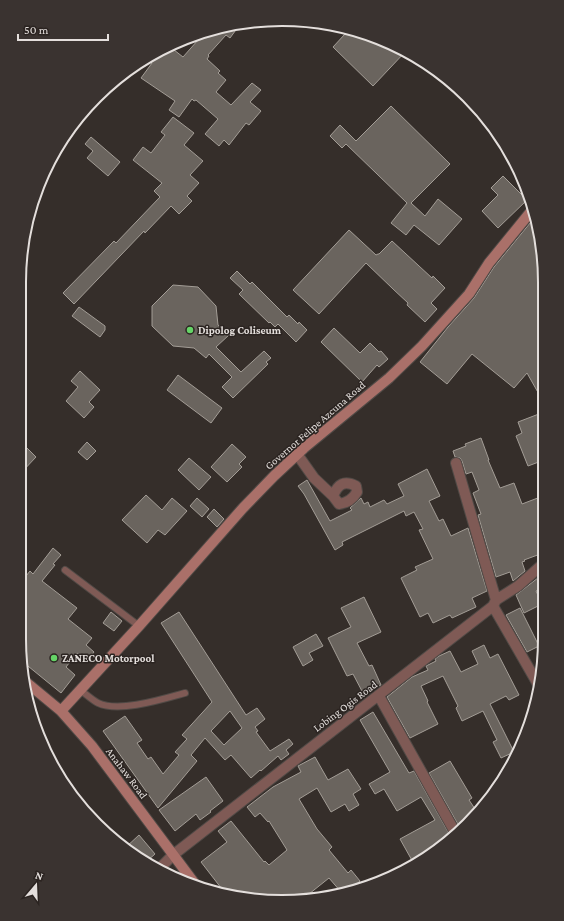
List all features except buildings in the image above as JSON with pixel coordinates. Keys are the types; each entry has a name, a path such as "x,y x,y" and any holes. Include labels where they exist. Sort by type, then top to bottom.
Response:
{"street":[{"name":"Governor Felipe Azcuna Road","path":"61,710 140,626 243,508 274,476 337,419 389,378 422,346 469,294 489,263 529,214"},
{"path":"297,454 314,478 333,496"},
{"path":"456,463 494,603 535,678"},
{"name":"Lobing Ogis Road","path":"162,866 173,855 379,696 494,603 518,586 538,568"},
{"name":"Anahaw Road","path":"30,686 61,710 92,746 190,878"},
{"path":"379,696 453,829"}],"lane":[{"path":"65,570 140,626"},
{"path":"80,690 98,703 120,706 134,705 185,694"}],"place":[{"name":"Dipolog Coliseum","path":"190,330"},
{"name":"ZANECO Motorpool","path":"54,658"}]}
